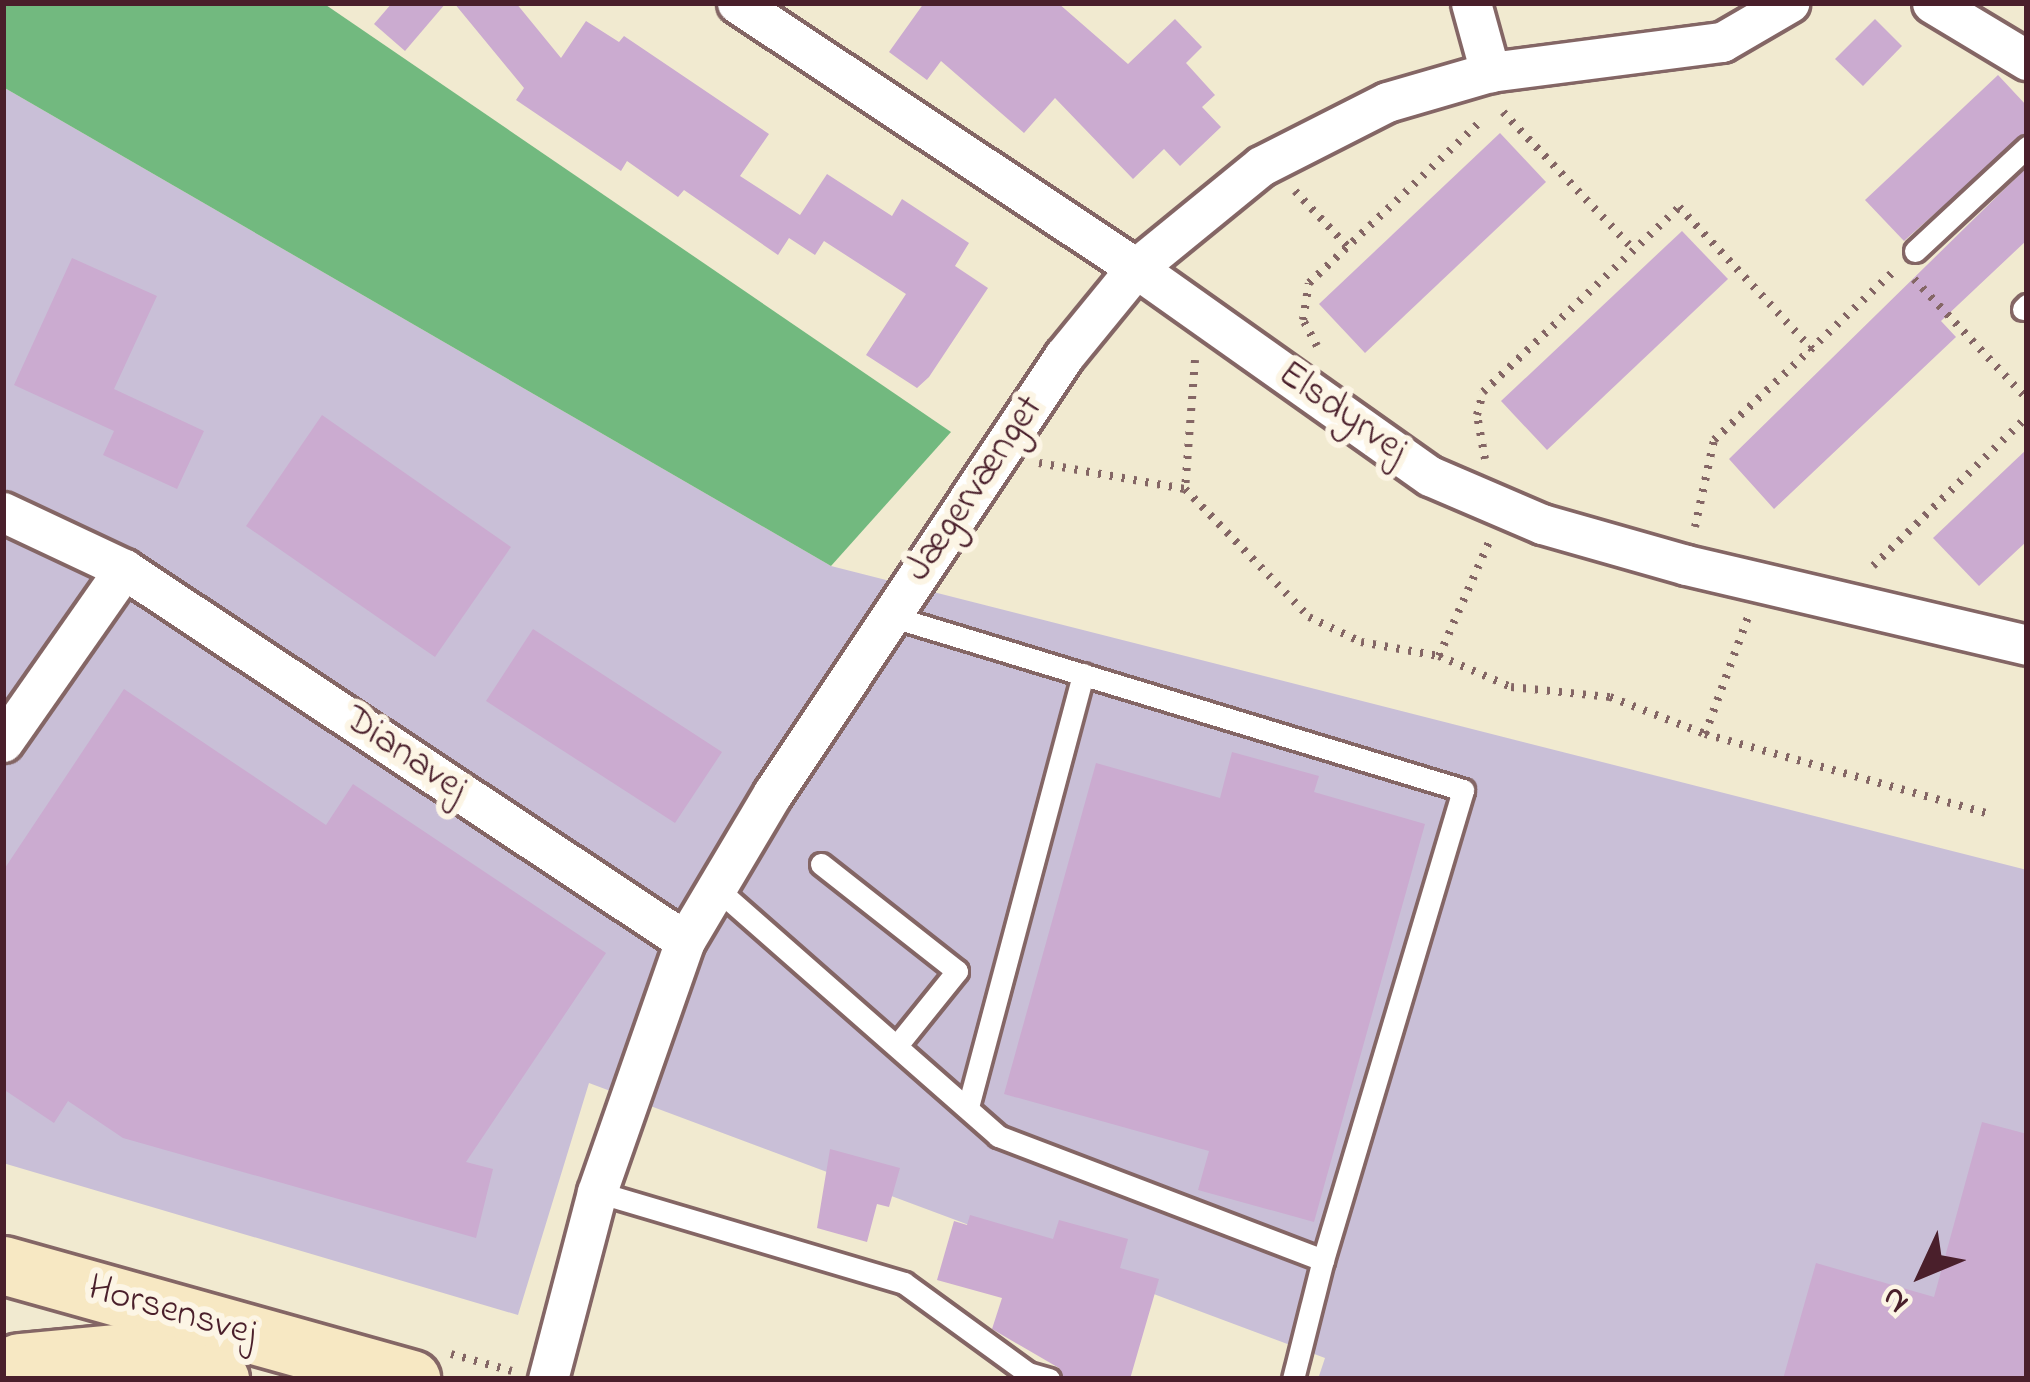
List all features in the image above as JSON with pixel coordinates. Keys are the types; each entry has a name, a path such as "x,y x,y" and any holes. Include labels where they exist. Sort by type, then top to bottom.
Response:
{"main road":[{"name":"Horsensvej","path":"3,1264 411,1379"},
{"path":"12,1366 125,1352 220,1379"},
{"path":"12,1366 79,1379"}],"street":[{"name":"Elsdyrvej","path":"737,3 1136,268 1430,476 1492,502 1686,566 2027,645"},
{"path":"1471,3 1490,72"},
{"name":"Jægervænget","path":"548,1379 597,1192 686,941 890,616 1002,449 1136,268 1268,162 1387,102 1490,72 1722,42 1789,3"},
{"path":"1932,3 2027,60"},
{"name":"Dianavej","path":"3,512 124,569 686,941"},
{"path":"3,742 124,569"}],"lane":[{"path":"1915,251 2027,147"},
{"path":"890,616 1463,790 1292,1379"},
{"path":"968,1107 1083,674"},
{"path":"821,864 957,971 899,1043"},
{"path":"716,888 899,1043 998,1136 1323,1260"},
{"path":"597,1192 904,1283 1028,1373 1049,1379"}],"path":[{"path":"1294,379 1320,342 1303,320 1309,283 1497,105 1634,250"},
{"path":"1268,162 1347,246"},
{"path":"1439,656 1492,502 1477,415 1484,392 1679,207 1812,349"},
{"path":"1686,566 1714,440 1900,265 2027,399"},
{"path":"1185,489 1196,350 1207,317"},
{"path":"1855,607 1864,574 2027,417"},
{"path":"1002,449 1064,472 1185,489 1235,550 1309,617 1360,642 1439,656 1511,687 1610,697 1705,734 1993,814"},
{"path":"1705,734 1761,584"}],"shaded area":[{"path":"3,87 831,566 2027,870 2027,1379 1318,1379 1325,1358 589,1083 518,1315 3,1163"}],"green space":[{"path":"3,3 323,3 951,432 831,566 3,87"}],"building":[{"path":"392,3 446,3 405,51 374,24"},
{"path":"454,3 516,3 561,58 586,21 619,42 624,36 769,134 740,176 800,215 827,174 892,216 902,199 969,243 955,266 988,288 917,388 866,355 906,294 824,241 815,255 789,238 778,255 684,190 678,197 627,161 621,171 516,100 524,88"},
{"path":"924,3 1058,3 1128,64 1175,19 1202,47 1186,63 1215,95 1202,107 1221,127 1180,166 1164,149 1133,179 1055,98 1024,133 941,61 927,80 889,52"},
{"path":"1875,19 1902,46 1863,86 1835,59"},
{"path":"1998,75 2027,106 2027,132 1904,241 1865,200"},
{"path":"1500,133 1546,182 1365,353 1319,304"},
{"path":"2027,167 2027,240 1941,321 1956,337 1774,509 1729,459"},
{"path":"1682,231 1728,279 1547,450 1501,401"},
{"path":"72,258 157,296 114,389 204,431 177,489 103,455 114,431 14,385"},
{"path":"322,415 511,547 435,657 246,526"},
{"path":"2027,449 2027,541 1979,586 1933,538"},
{"path":"533,629 722,752 675,823 486,701"},
{"path":"124,689 326,825 353,784 606,953 466,1162 493,1169 476,1238 123,1138 68,1101 54,1123 3,1089 3,871"},
{"path":"1232,752 1319,776 1314,792 1425,824 1314,1222 1198,1190 1209,1151 1004,1094 1096,763 1220,798"},
{"path":"1982,1122 2027,1134 2027,1379 1783,1379 1816,1263 1934,1297"},
{"path":"830,1149 900,1168 889,1207 877,1204 867,1242 817,1228"},
{"path":"970,1215 1053,1239 1059,1220 1128,1239 1120,1268 1159,1279 1130,1379 1064,1379 1059,1368 992,1329 1002,1298 937,1280 954,1221 967,1225"}]}
